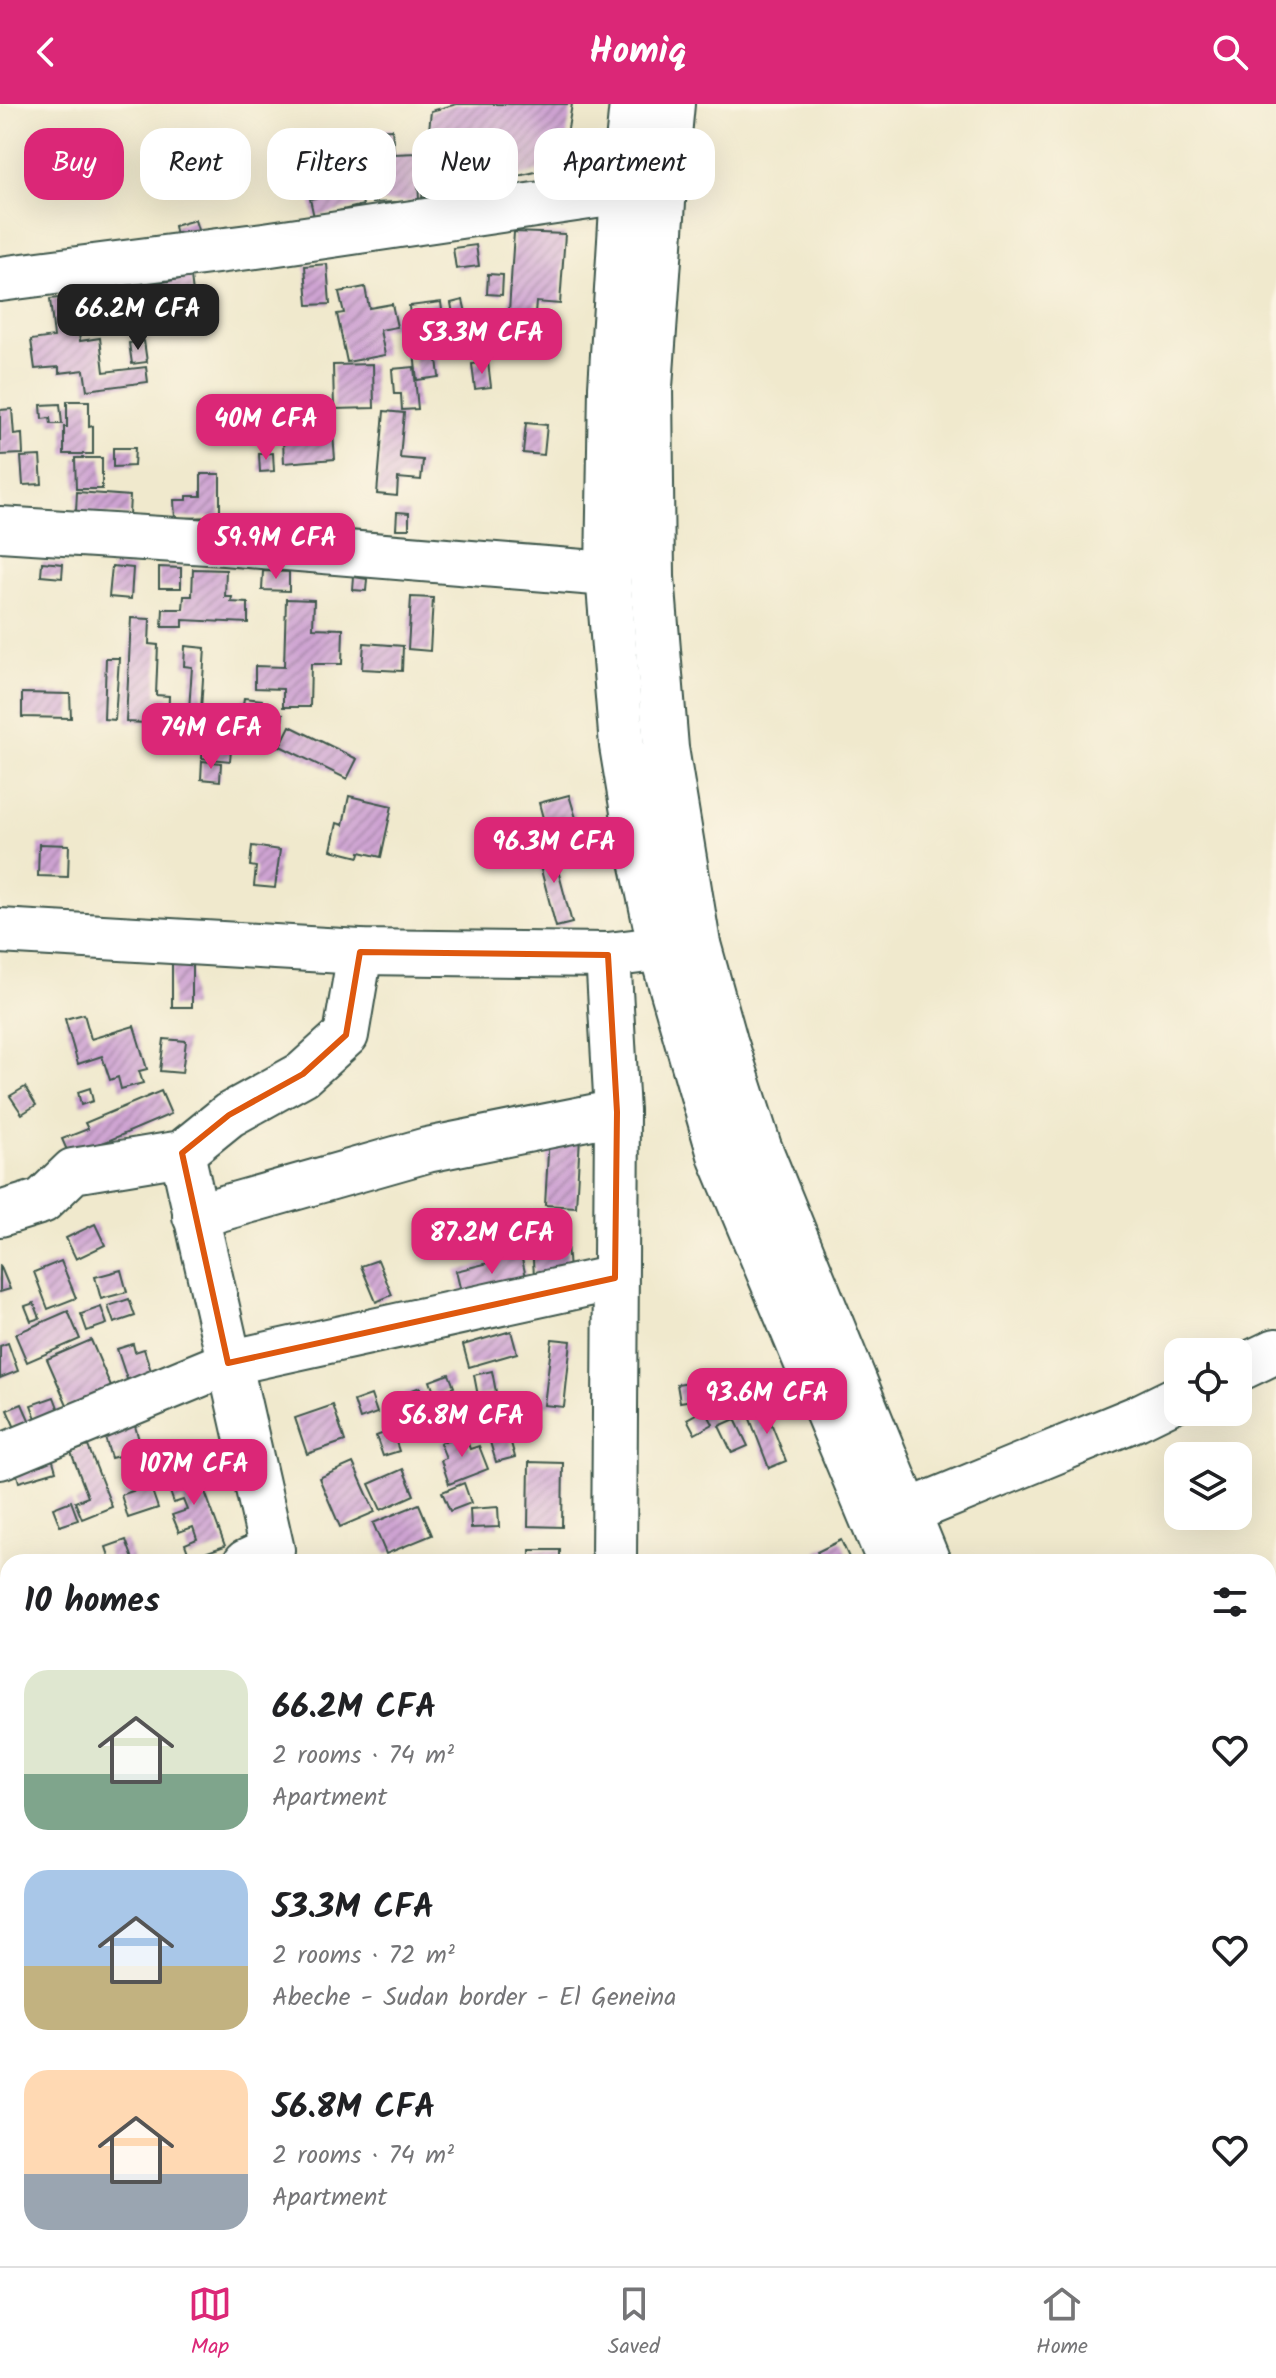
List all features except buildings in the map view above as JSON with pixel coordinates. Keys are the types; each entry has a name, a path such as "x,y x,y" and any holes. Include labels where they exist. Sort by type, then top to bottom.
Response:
{"main road":[{"path":"630,128 632,104"},
{"path":"672,104 650,387 652,577 680,947"},
{"path":"0,279 264,245 569,200"},
{"path":"623,200 611,387 608,574 622,746 638,842 680,947 725,1041 759,1147 888,1509 922,1554"},
{"path":"0,529 224,543 608,574"},
{"path":"0,931 360,952 608,955 680,947"},
{"path":"0,1214 42,1201 73,1171 182,1153 229,1115 303,1074 346,1035 360,952"},
{"path":"608,955 617,1112 614,1554"},
{"path":"195,1216 427,1150 617,1112"},
{"path":"182,1153 272,1550 263,1554"},
{"path":"0,1457 228,1363 615,1278"},
{"path":"1252,1362 1276,1351"},
{"path":"888,1509 1137,1418 1164,1405"},
{"path":"888,1509 890,1554"}],"highlighted area":[{"path":"360,952 608,955 617,1112 615,1278 228,1363 182,1153 229,1115 303,1074 346,1035"}]}
